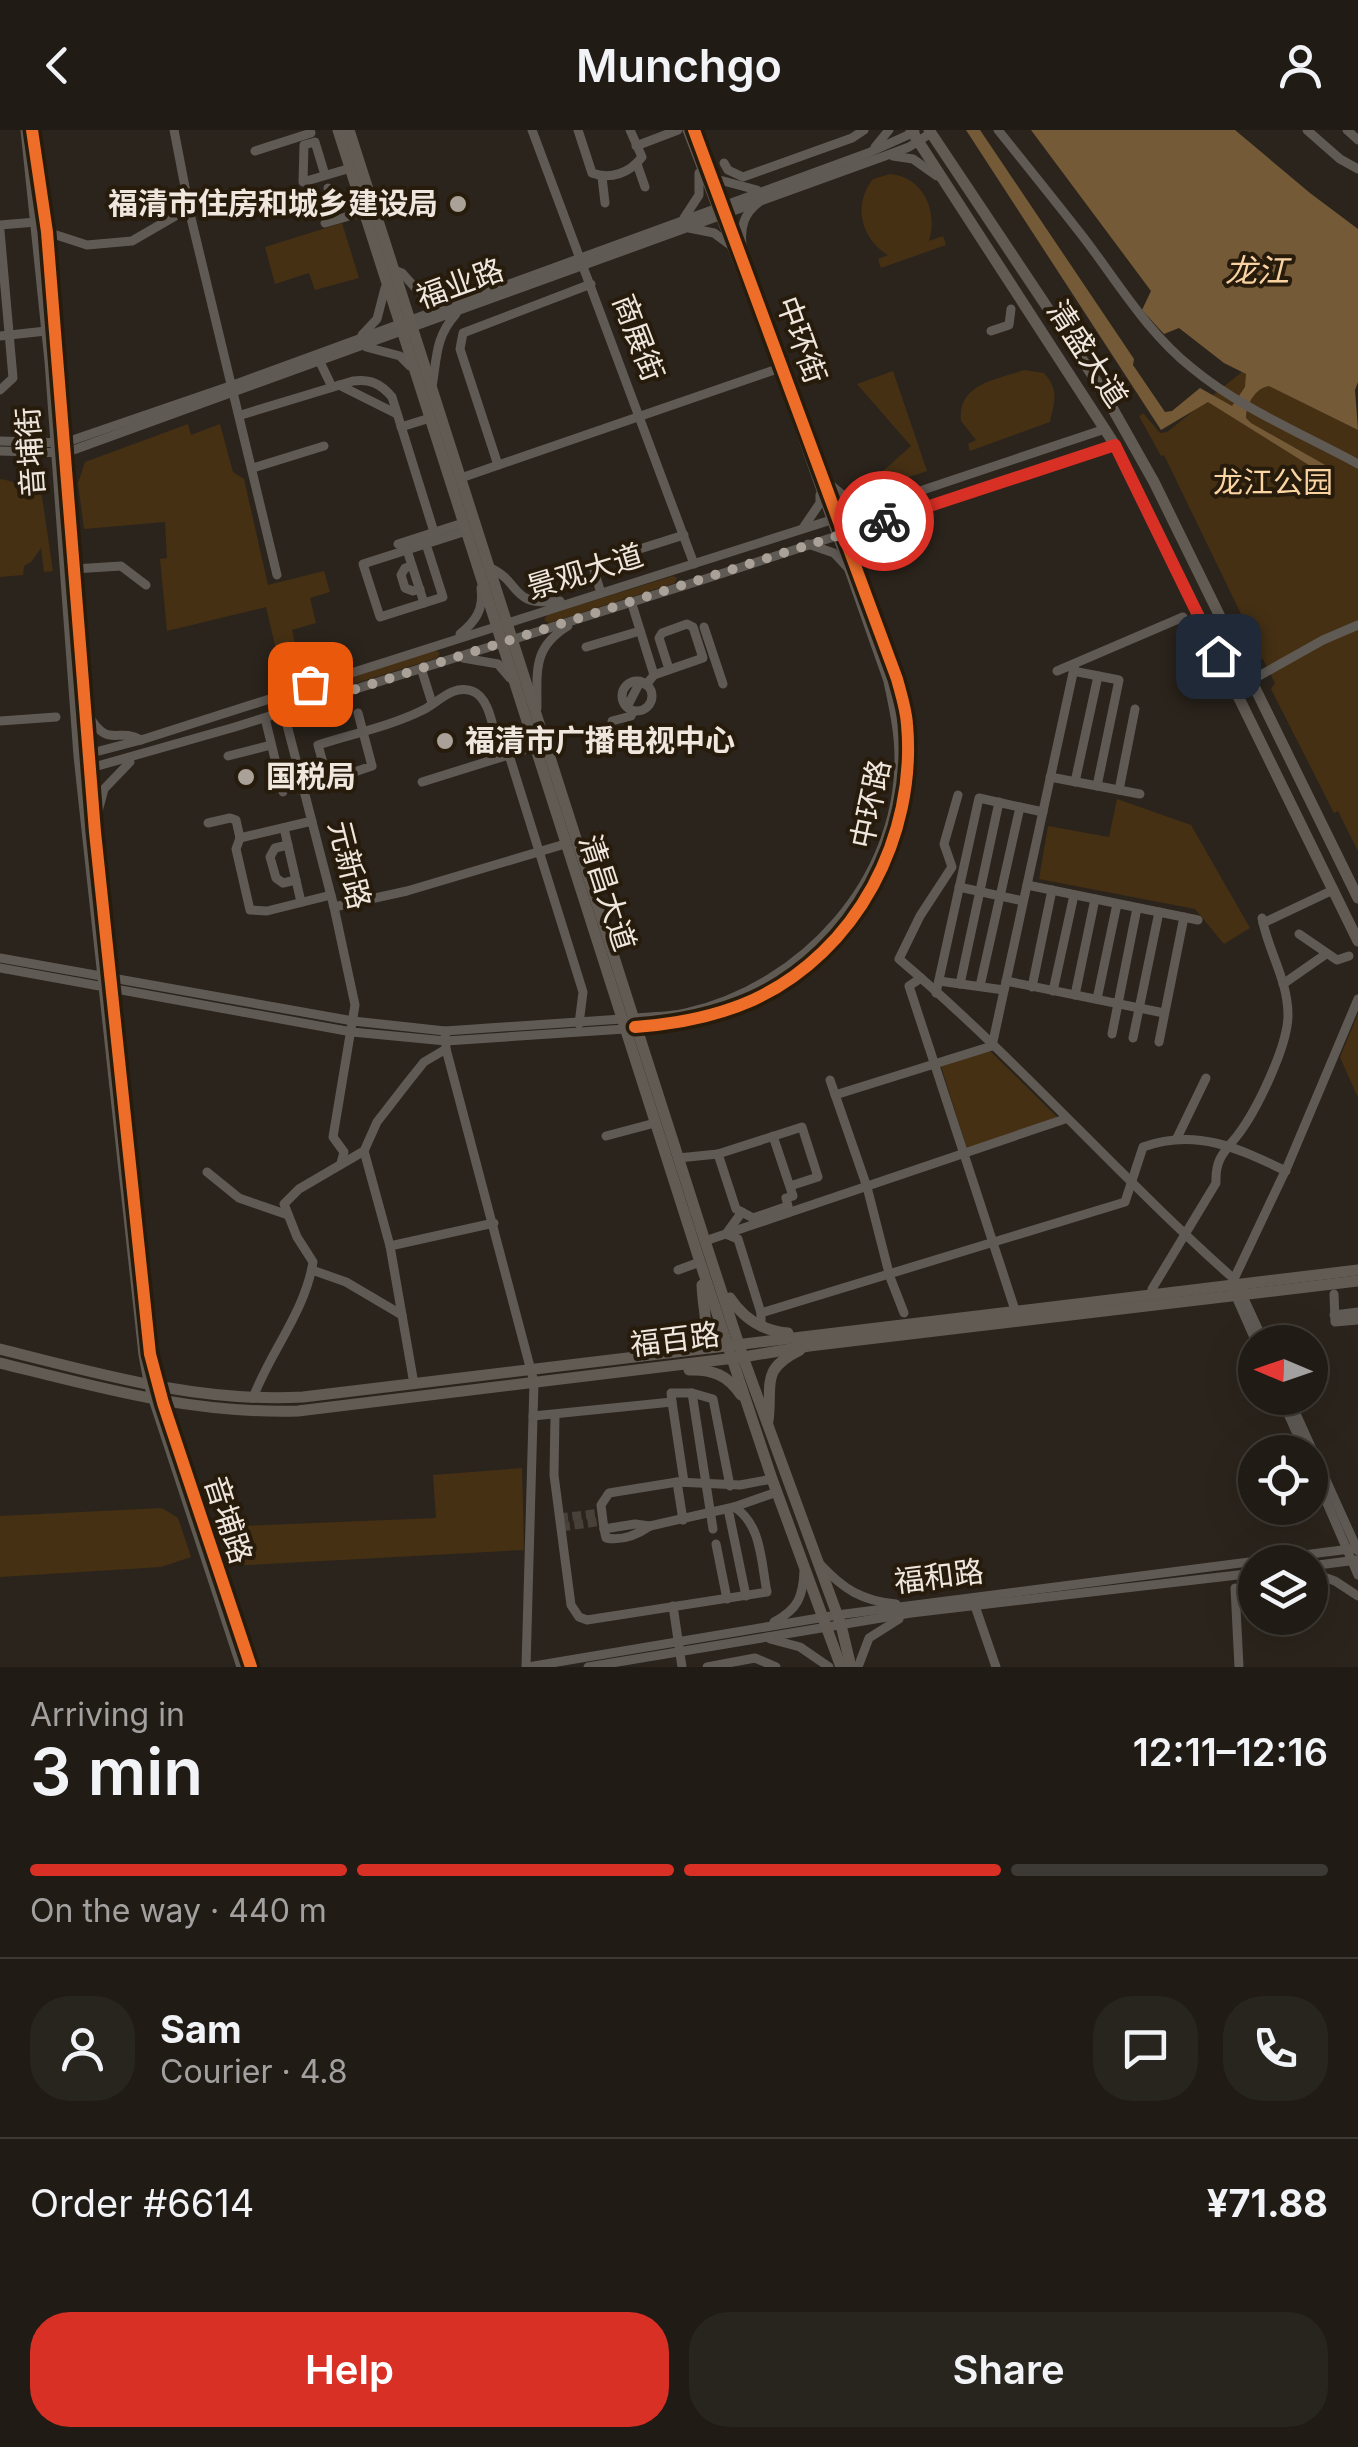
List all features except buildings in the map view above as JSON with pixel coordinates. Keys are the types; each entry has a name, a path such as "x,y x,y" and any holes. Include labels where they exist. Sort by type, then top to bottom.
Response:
{"main road":[{"name":"清昌大道","path":"338,130 362,212 388,275"},
{"name":"清昌大道","path":"349,130 388,275 461,478 534,748 722,1286 748,1408 774,1486 810,1562"},
{"name":"清盛大道","path":"930,131 1102,388 1154,482 1358,898"},
{"name":"清盛大道","path":"915,133 1115,445 1358,941"},
{"name":"清昌大道","path":"405,326 462,528 483,569"},
{"name":"清昌大道","path":"506,641 537,720 629,1023 655,1123 702,1267 768,1425 810,1562 854,1667"},
{"path":"702,1267 706,1327 696,1340 656,1362 670,1371 715,1372 738,1389 748,1408"},
{"name":"福百路","path":"808,1340 1358,1270"},
{"name":"福百路","path":"0,1362 253,1412 298,1411 534,1376 736,1353 1015,1310 1236,1287 1358,1281"},
{"path":"722,1286 740,1312 761,1320 776,1332 808,1340"},
{"path":"768,1425 767,1386 771,1374 808,1340"},
{"name":"福百路","path":"0,1349 156,1395 303,1397 534,1376"},
{"name":"清昌大道","path":"832,1621 841,1667"}],"street":[{"name":"音埔街","path":"29,130 46,330 74,569 84,708 83,755"},
{"name":"音埔街","path":"29,130 47,232 84,769"},
{"path":"174,130 277,575"},
{"path":"255,151 311,133 310,130"},
{"name":"商展街","path":"532,130 694,564"},
{"path":"578,130 592,174 602,177 618,174 642,157 630,130"},
{"path":"636,146 678,130"},
{"name":"中环街","path":"691,130 698,161 747,267 854,568"},
{"name":"中环街","path":"691,130 712,178 731,246 781,367"},
{"path":"724,163 728,170 743,177 852,138 864,130"},
{"path":"868,153 889,130"},
{"path":"998,130 1156,335 1200,375 1358,464"},
{"path":"1308,130 1340,159 1358,169"},
{"path":"1347,130 1358,140"},
{"name":"福业路","path":"0,451 60,449 582,262 915,133 930,131"},
{"name":"福业路","path":"762,194 885,156 915,133"},
{"path":"885,156 913,159 949,188"},
{"path":"698,161 699,194 683,225 714,233 731,246"},
{"path":"637,164 645,188"},
{"path":"325,176 344,170"},
{"path":"602,177 605,203"},
{"path":"712,178 762,194 741,229 747,267"},
{"path":"328,188 337,219"},
{"path":"47,232 88,245 132,241 189,208"},
{"path":"325,223 362,212"},
{"path":"0,390 13,378 4,335 0,228 36,222"},
{"path":"416,376 408,361 400,356 357,344 384,304 388,275 402,273 428,297 457,307 437,342 432,390"},
{"path":"498,465 460,349 463,333 591,284"},
{"path":"991,332 1009,324 1011,309"},
{"path":"4,335 46,330"},
{"name":"福业路","path":"234,389 320,362 357,344"},
{"path":"320,362 335,386 397,414"},
{"path":"461,478 781,367"},
{"path":"240,415 367,379 383,386 392,398 434,532"},
{"path":"401,428 430,418"},
{"name":"景观大道","path":"83,755 142,740 694,564 1105,429"},
{"name":"福业路","path":"0,441 60,449"},
{"name":"景观大道","path":"84,769 284,712 1115,445"},
{"path":"252,468 324,446"},
{"path":"802,529 820,503 822,481 845,497 888,502"},
{"path":"875,506 880,522"},
{"path":"808,544 834,553 854,568 871,538 892,518"},
{"path":"426,544 443,597 380,617 363,564 434,532 462,528"},
{"path":"402,547 426,544 462,528"},
{"path":"601,593 592,564 684,536"},
{"path":"777,537 782,553"},
{"path":"402,547 412,566 401,575 405,588 420,589 424,603"},
{"path":"74,569 121,566 146,585"},
{"name":"中环路","path":"446,1040 579,1024 684,1023 754,999 790,978 843,931 880,874 896,833 904,796 907,722 897,679 854,568"},
{"path":"450,640 475,621 481,608 483,569 502,573 528,602 578,600"},
{"path":"631,601 654,674"},
{"path":"537,720 537,676 544,644 584,616"},
{"path":"1057,671 1074,667 1183,617"},
{"path":"669,669 659,638 662,632 687,624 693,627 723,684"},
{"path":"1250,680 1358,624"},
{"path":"704,627 708,656"},
{"path":"586,647 640,631"},
{"path":"612,722 632,716 622,701 623,691 630,683 643,683 654,674 708,656"},
{"path":"455,658 498,664 511,678 518,696"},
{"path":"1074,667 1119,680 1097,786"},
{"path":"992,1046 1074,667"},
{"path":"422,668 432,703"},
{"path":"1075,782 1098,676"},
{"path":"630,709 643,710 650,704 652,695 643,683"},
{"path":"358,713 363,730 372,766 328,781 318,745 363,730 428,709 456,690 472,690 484,698 498,746"},
{"name":"元新路","path":"279,694 334,906 355,1005 333,1138 344,1152 341,1163"},
{"path":"84,708 99,732 117,738 132,735 142,740"},
{"path":"1119,790 1135,709"},
{"path":"0,721 56,716"},
{"path":"264,718 283,792"},
{"path":"228,756 271,745"},
{"path":"422,782 534,748"},
{"path":"509,755 583,992 579,1024"},
{"path":"94,832 104,789 118,770 137,757"},
{"path":"84,769 94,832 106,982"},
{"path":"84,769 156,1395"},
{"path":"1050,777 1140,794"},
{"path":"958,795 944,844 952,867 920,916 898,960 992,1046 1236,1287 1253,1325"},
{"path":"936,992 979,798 1042,812"},
{"path":"960,984 999,802"},
{"path":"980,986 1020,807"},
{"path":"208,823 236,820 240,838 236,849 250,910 267,911 331,895"},
{"path":"240,838 312,821"},
{"path":"284,828 301,902"},
{"path":"334,906 407,891 565,844"},
{"path":"288,845 275,848 270,857 276,878 283,884 296,880"},
{"path":"1027,885 1198,920"},
{"path":"960,886 1023,901"},
{"path":"1032,986 1052,890"},
{"path":"1152,1289 1216,1183 1215,1166 1272,1074 1282,1045 1288,1016 1283,984 1263,921 1332,890"},
{"path":"1053,991 1074,895"},
{"path":"1075,995 1095,899"},
{"path":"1096,1000 1116,904"},
{"path":"1112,1034 1137,908"},
{"path":"1132,1038 1159,912"},
{"path":"1159,1042 1184,918"},
{"path":"1299,934 1337,960 1349,956"},
{"path":"1283,984 1326,954"},
{"name":"中环路","path":"0,958 106,982 446,1040 629,1023"},
{"name":"中环路","path":"0,968 106,982"},
{"path":"921,978 909,986 1015,1310"},
{"path":"939,981 1032,986 1164,1013"},
{"path":"1236,1287 1358,998"},
{"path":"252,1398 268,1362 279,1348 312,1270 313,1262 284,1204 364,1150 377,1122 446,1040"},
{"path":"446,1040 534,1376 527,1667"},
{"path":"835,1095 992,1046"},
{"path":"1177,1138 1206,1078"},
{"path":"830,1080 867,1186 890,1276 904,1312"},
{"path":"705,1241 1065,1119"},
{"path":"606,1136 655,1123"},
{"path":"678,1158 718,1154 802,1127 818,1177 790,1186"},
{"path":"718,1154 736,1209 753,1218 788,1206 786,1198 793,1196 773,1136"},
{"path":"726,1234 738,1239 761,1320 990,1242 1125,1202 1143,1147 1177,1138 1226,1146 1286,1171"},
{"path":"364,1150 390,1246 414,1384"},
{"path":"208,1172 239,1198 288,1216"},
{"path":"726,1234 742,1212"},
{"path":"390,1246 494,1223"},
{"path":"678,1270 702,1267"},
{"path":"312,1270 346,1282 402,1315"},
{"path":"1334,1294 1335,1322 1358,1316"},
{"path":"682,1520 671,1393 713,1399 730,1486"},
{"path":"692,1393 713,1529"},
{"name":"音埔路","path":"156,1395 241,1667"},
{"name":"音埔路","path":"156,1395 251,1667"},
{"path":"533,1416 672,1402"},
{"path":"1295,1415 1355,1553 1358,1576"},
{"path":"555,1416 554,1474 571,1605 575,1613 587,1620 767,1592 754,1528 746,1514 731,1508"},
{"path":"681,1482 774,1486 731,1508 650,1526 637,1535 606,1538 601,1505 609,1493 681,1482"},
{"path":"1328,1500 1355,1553"},
{"path":"731,1508 746,1596"},
{"path":"716,1544 727,1599"},
{"path":"1328,1563 1355,1553"},
{"name":"福和路","path":"527,1667 913,1609 1355,1553"},
{"path":"762,1633 796,1608 810,1562 860,1597 913,1609"},
{"name":"福和路","path":"913,1609 975,1606 1238,1575"},
{"path":"1328,1578 1358,1596"},
{"path":"1235,1588 1239,1667"},
{"path":"673,1606 682,1667"},
{"path":"975,1606 996,1667"},
{"path":"854,1667 870,1638 913,1609"},
{"path":"762,1633 800,1647 829,1667"},
{"name":"福和路","path":"588,1667 638,1663 679,1647"},
{"path":"707,1667 756,1658 776,1667"}],"green space":[{"path":"890,174 902,176 919,188 929,207 929,241 943,236 946,245 881,268 878,259 888,255 866,230 862,220 863,199 873,179"},
{"path":"342,223 359,278 315,290 309,273 275,284 265,247"},
{"path":"1024,370 1044,373 1052,385 1050,422 970,451 968,444 976,440 961,421 965,399 980,385"},
{"path":"893,371 927,471 864,488 911,446 857,384"},
{"name":"龙江公园","path":"1242,372 1358,430 1358,851 1338,811 1334,813 1271,689 1275,683 1238,618 1242,616 1164,455 1161,456 1139,416 1143,413 1160,433 1167,432"},
{"path":"188,424 191,435 220,424 233,472 244,479 268,585 324,571 330,592 310,598 316,623 292,630 298,656 279,662 266,607 167,631 160,559 167,558 165,522 84,529 78,483 85,462"},
{"path":"0,479 41,490 53,571 44,572 41,548 24,566 23,575 0,577"},
{"path":"673,576 677,578 675,583 549,623 544,620 547,615"},
{"path":"435,650 440,653 437,658 311,697 307,694 307,691"},
{"path":"1117,799 1191,825 1250,928 1224,944 1195,909 1039,879 1048,826 1109,837"},
{"path":"1358,1014 1358,1098 1340,1057"},
{"path":"989,1050 1058,1118 967,1149 941,1066"},
{"path":"522,1468 524,1550 229,1566 217,1527 436,1518 433,1475"},
{"path":"162,1508 178,1518 191,1557 161,1567 0,1577 0,1516"}],"water":[{"name":"龙江","path":"966,130 980,130 1134,359 1133,365 1165,412 1172,411 1200,388 1232,406 1245,387 1246,374 1224,363 1179,328 1164,334 1142,310 1151,291 1031,130 1235,130 1358,229 1358,430 1269,386 1256,394 1246,413 1251,423 1334,470 1328,477 1208,402 1161,430"}],"tunnel":[{"path":"559,1518 602,1513"},
{"path":"561,1527 603,1521"}],"cycle path":[{"path":"32,130 47,232 95,832 150,1354 251,1667"},
{"path":"635,1027 696,1019 739,1006 790,979 822,952 850,921 873,886 902,808 908,766 906,718 897,679 694,130"}],"way so far":[{"path":"310,684 279,694 284,712 884,521"}],"place":[{"name":"福清市住房和城乡建设局","path":"458,204"},
{"name":"福清市广播电视中心","path":"445,741"},
{"name":"国税局","path":"246,777"}],"route":[{"path":"884,521 1115,445 1218,656"}]}
